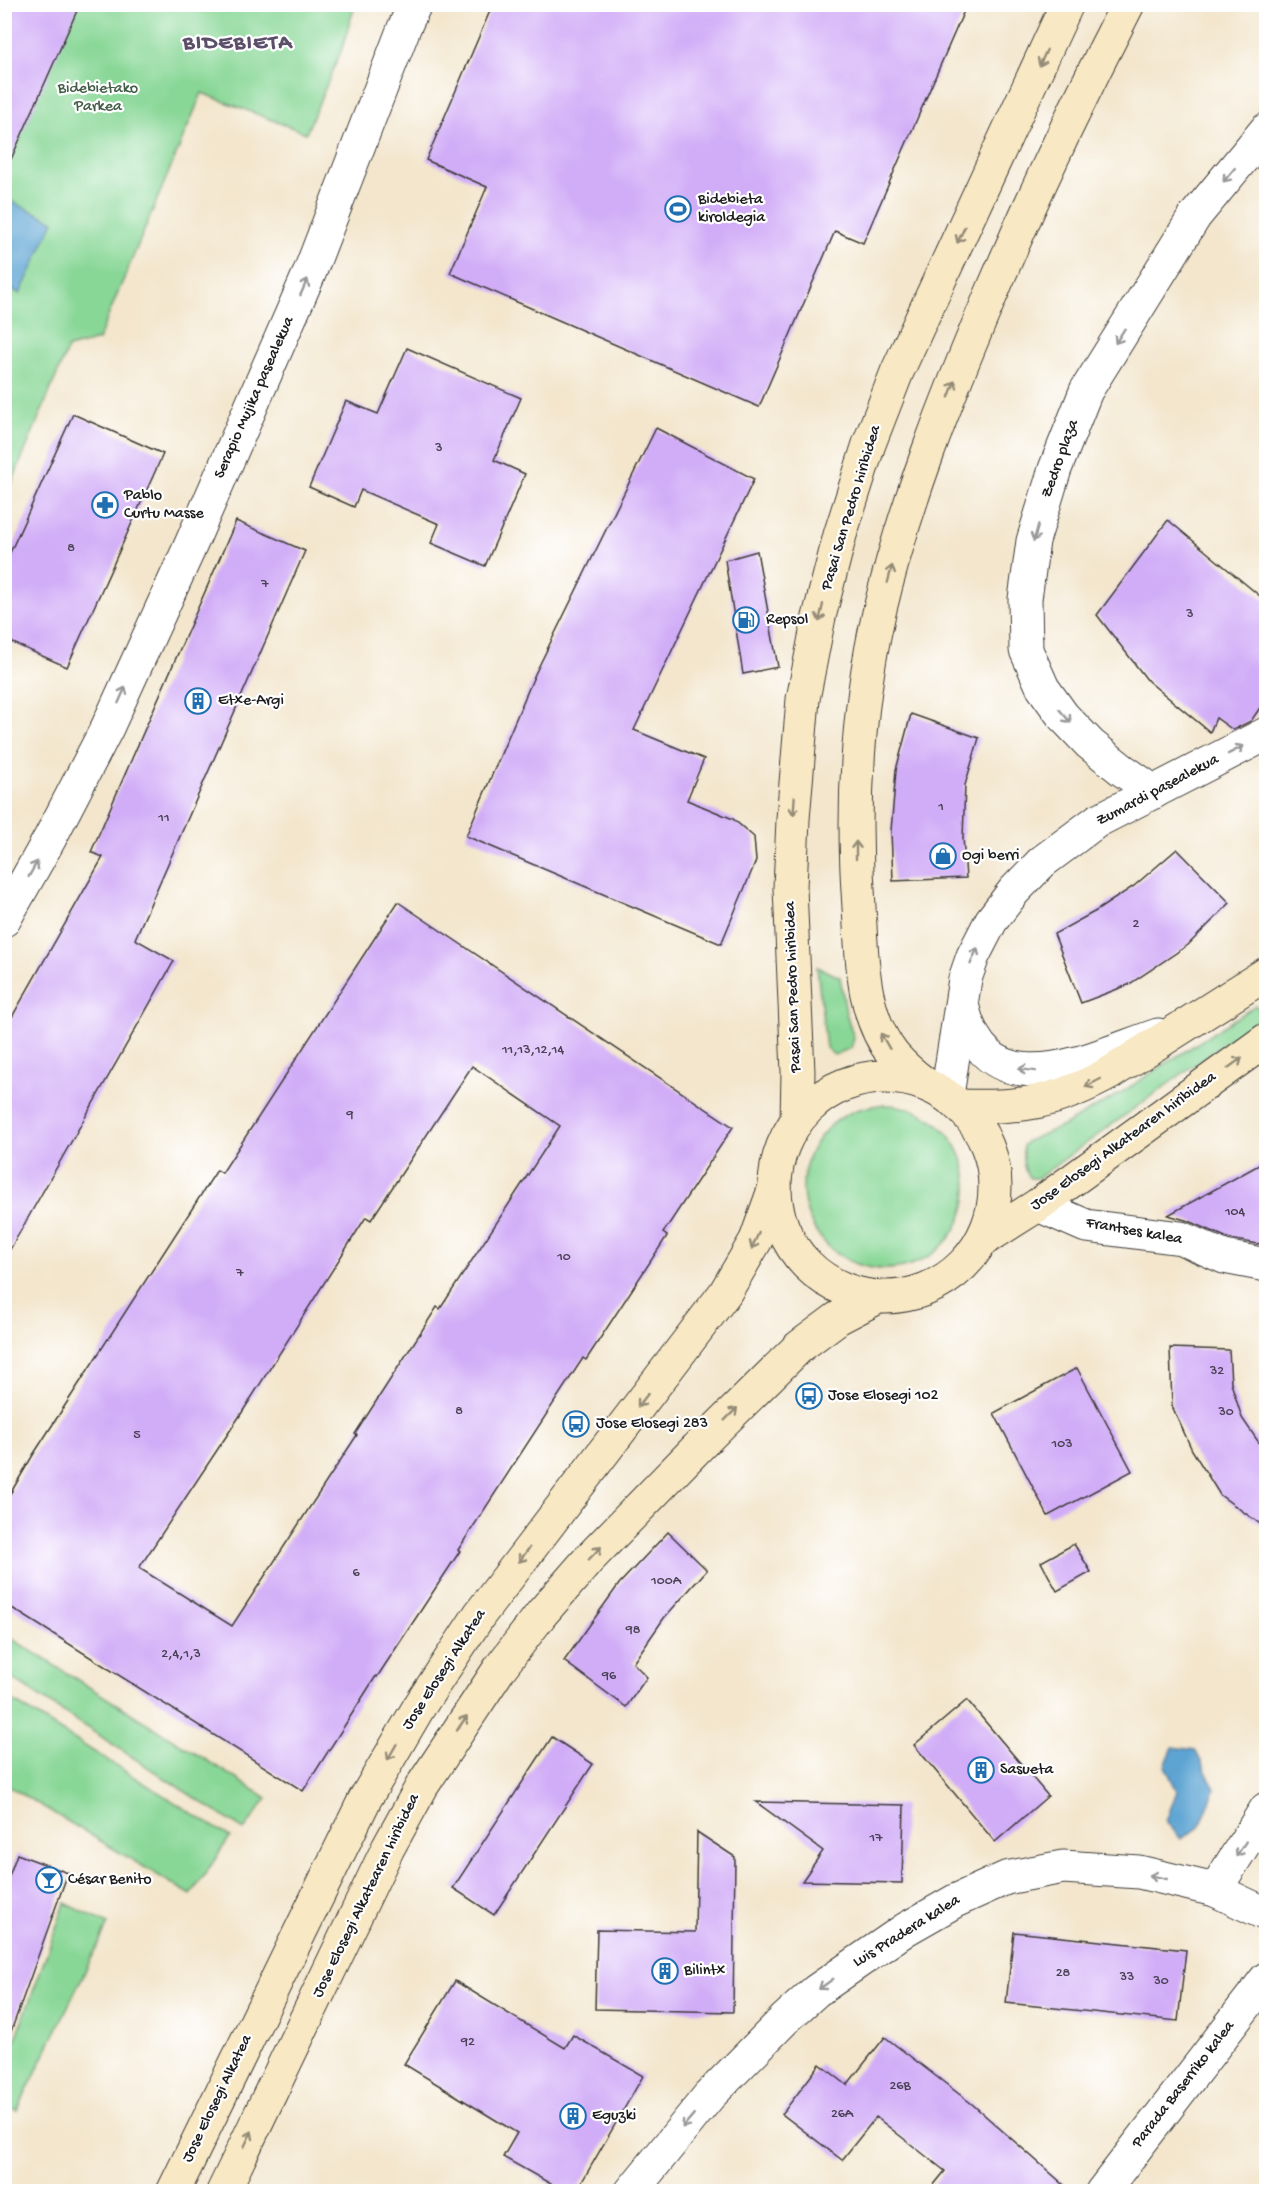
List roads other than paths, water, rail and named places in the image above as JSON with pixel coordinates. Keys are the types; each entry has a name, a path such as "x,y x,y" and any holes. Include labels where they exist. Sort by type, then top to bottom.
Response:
{"main road":[{"name":"Pasai San Pedro hiribidea","path":"797,1121 798,1072 790,888 792,830 803,699 819,617 840,535 869,444 897,372 1067,4"},
{"path":"1128,4 1091,76 1026,214 966,353 923,463 898,542 879,615 864,699 857,778 856,870 862,956 871,1011 882,1038 894,1055 944,1095 979,1128 993,1165 995,1185 992,1214 981,1241 966,1262 926,1290 902,1296 878,1297 850,1291 825,1280 804,1262 788,1240 779,1214 775,1186 781,1152 797,1121 816,1101 841,1086 868,1078 896,1077 944,1095 998,1107 1036,1104 1062,1097 1110,1073 1266,974"},
{"name":"Jose Elosegi Alkatearen hiribidea","path":"981,1241 1038,1205 1266,1040"},
{"name":"Jose Elosegi Alkatea","path":"173,2192 365,1799 419,1707 480,1614 725,1293 756,1240 775,1186"},
{"name":"Jose Elosegi Alkatearen hiribidea","path":"223,2192 388,1848 422,1786 500,1668 542,1612 589,1559 799,1347 838,1318 878,1297"}],"street":[{"name":"Serapio Mujika pasealekua","path":"4,920 107,728 188,551 309,274 407,12"},
{"name":"Zedro plaza","path":"1154,792 1090,744 1063,716 1043,688 1026,650 1025,599 1033,541 1055,469 1086,391 1195,216 1266,129"},
{"name":"Zumardi pasealekua","path":"944,1095 965,980 991,921 1014,891 1042,862 1097,821 1266,734"},
{"name":"Zumardi pasealekua","path":"962,1004 966,1022 974,1038 985,1052 1000,1062 1019,1070 1040,1071 1060,1068 1183,1027"},
{"name":"Frantses kalea","path":"1038,1205 1086,1226 1180,1238 1224,1257 1266,1266"},
{"path":"1215,1890 1266,1809"},
{"name":"Luis Pradera kalea","path":"631,2192 709,2096 816,1991 856,1962 955,1901 1006,1878 1064,1867 1140,1872 1215,1890 1266,1914"},
{"name":"Parada Baserriko kalea","path":"1102,2192 1266,1979"}],"water":[{"path":"10,201 54,221 20,294 5,286 5,213"},
{"path":"1173,1747 1195,1750 1215,1789 1200,1827 1181,1839 1166,1821 1177,1791 1165,1766"}],"place":[{"name":"Bidebieta kiroldegia","path":"678,209"},
{"name":"Pablo Curtu Masse","path":"105,505"},
{"name":"Repsol","path":"746,620"},
{"name":"Etxe-Argi","path":"198,701"},
{"name":"Ogi berri","path":"943,856"},
{"name":"Jose Elosegi 102","path":"809,1396"},
{"name":"Jose Elosegi 283","path":"576,1424"},
{"name":"Sasueta","path":"981,1770"},
{"name":"César Benito","path":"49,1880"},
{"name":"Bilintx","path":"665,1971"},
{"name":"Eguzki","path":"573,2116"}],"district":[{"name":"BIDEBIETA","path":"238,44"}],"park label":[{"name":"Bidebietako Parkea","path":"98,98"}]}
